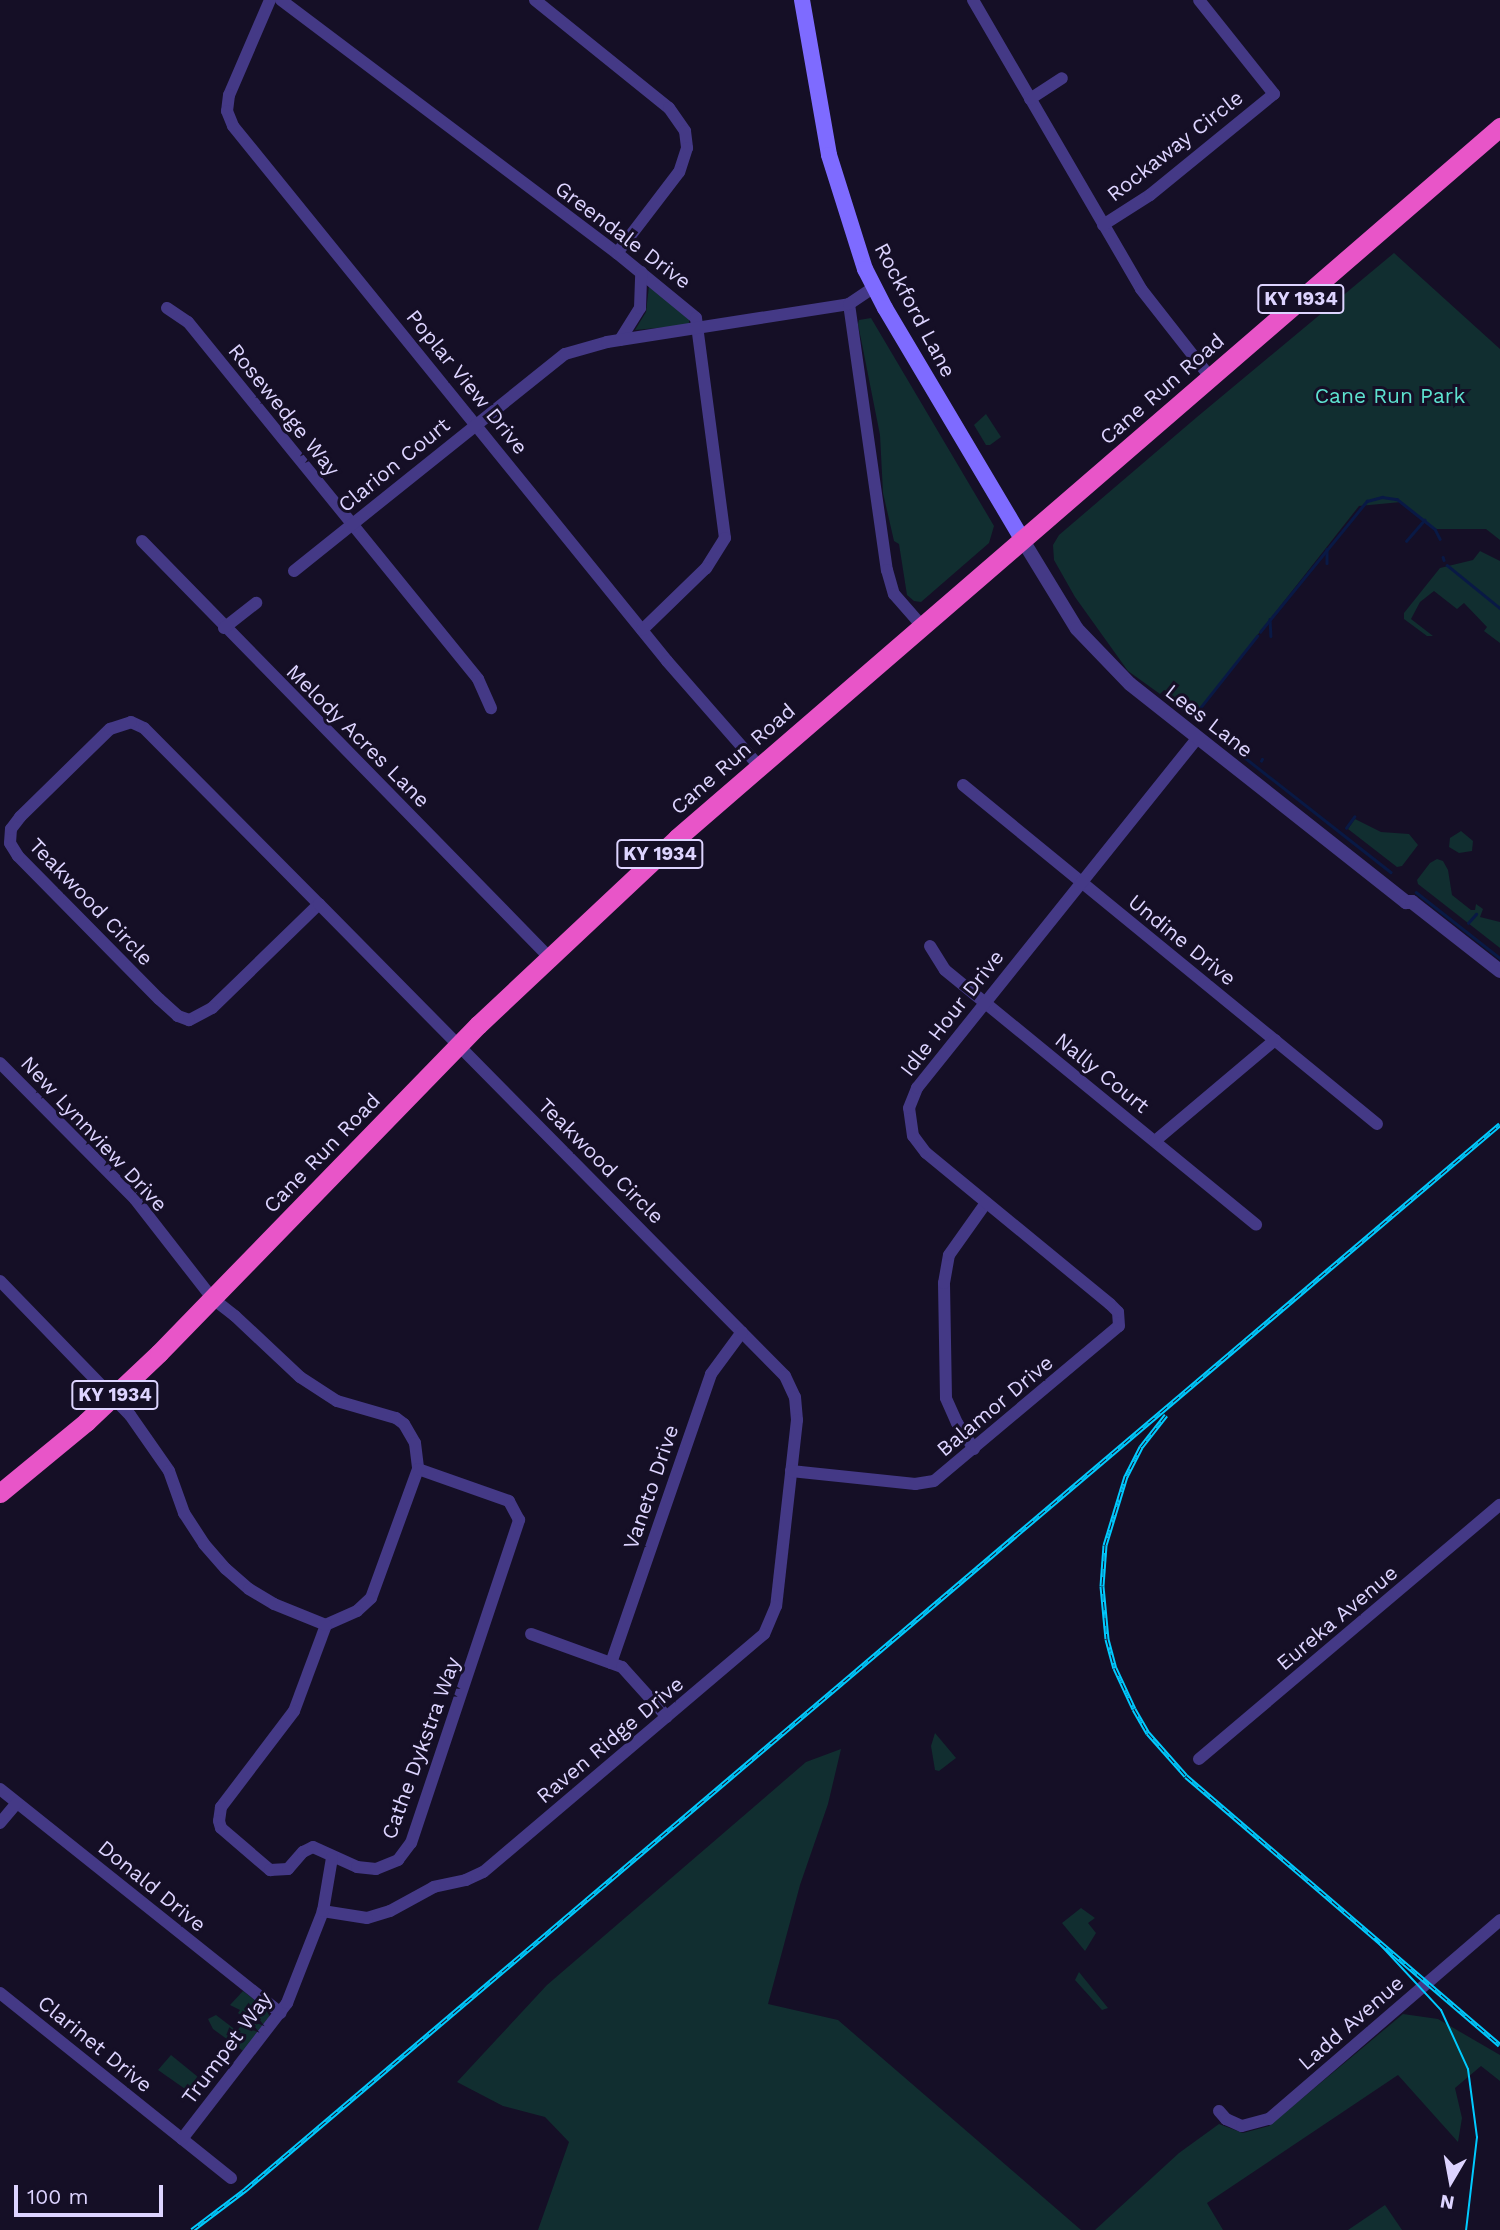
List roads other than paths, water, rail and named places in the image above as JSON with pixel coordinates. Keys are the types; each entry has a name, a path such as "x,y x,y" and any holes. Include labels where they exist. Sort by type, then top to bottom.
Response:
{"highway":[{"name":"Cane Run Road","path":"0,1493 113,1396 548,956 760,766 1500,127"}],"main road":[{"name":"Rockford Lane","path":"802,0 829,155 849,225 874,287 1022,539"}],"street":[{"name":"Poplar View Drive","path":"270,0 229,94 227,111 230,121 642,630 760,766"},
{"name":"Greendale Drive","path":"281,0 693,313 725,538 706,568 642,630"},
{"path":"535,0 669,108 685,131 687,148 679,172 617,253"},
{"path":"973,0 1158,315 1210,377"},
{"name":"Rockaway Circle","path":"1103,225 1150,195 1274,94 1199,0"},
{"path":"1030,99 1062,78"},
{"path":"620,340 640,309 641,272"},
{"name":"Clarion Court","path":"294,571 553,360 575,349 849,304 874,287"},
{"path":"849,304 887,570 894,594 922,626"},
{"name":"Rosewedge Way","path":"167,308 188,322 478,679 491,708"},
{"name":"Lees Lane","path":"1022,539 1077,629 1130,684 1196,739 1406,902 1412,902 1500,971"},
{"name":"Melody Acres Lane","path":"142,541 224,628 548,956"},
{"path":"224,628 256,603"},
{"name":"Teakwood Circle","path":"319,904 212,1008 199,1017 186,1019 178,1016 159,999 18,856 10,843 11,829 110,729 131,722 145,728 459,1045 785,1376 793,1390 797,1420 791,1471"},
{"name":"Idle Hour Drive","path":"1119,1318 1110,1304 921,1148 913,1136 908,1115 917,1088 1196,739"},
{"name":"Undine Drive","path":"963,785 1377,1124"},
{"name":"Lees Lane","path":"1406,902 1405,909 1500,981"},
{"name":"Nally Court","path":"930,946 945,970 1256,1225"},
{"path":"1156,1141 1275,1040"},
{"name":"New Lynnview Drive","path":"0,1063 135,1199 212,1298 235,1315 300,1377 337,1401 385,1413 404,1424 415,1443 418,1469"},
{"path":"974,1449 957,1423 946,1398 945,1276 955,1244 986,1203"},
{"path":"0,1281 113,1396 155,1447 169,1471 184,1513 204,1544 226,1569 249,1589 274,1604 326,1625 357,1611 371,1598 418,1469"},
{"name":"Balamor Drive","path":"791,1471 922,1484 943,1475 1114,1332 1119,1326 1119,1318"},
{"name":"Vaneto Drive","path":"611,1663 711,1374 741,1332"},
{"name":"Cathe Dykstra Way","path":"326,1625 294,1711 221,1807 219,1821 225,1833 270,1870 288,1869 307,1848 318,1849 332,1858 358,1867 376,1869 398,1860 411,1843 518,1528 518,1513 509,1501 418,1469"},
{"name":"Raven Ridge Drive","path":"323,1911 367,1918 390,1911 434,1887 466,1880 483,1872 759,1639 771,1625 776,1606 791,1471"},
{"name":"Eureka Avenue","path":"1199,1759 1500,1505"},
{"path":"531,1634 611,1663 633,1677 667,1717"},
{"name":"Donald Drive","path":"0,1789 281,2013"},
{"path":"0,1823 17,1803"},
{"name":"Trumpet Way","path":"182,2139 281,2013 294,1988 323,1911 332,1858"},
{"name":"Ladd Avenue","path":"1219,2111 1226,2119 1241,2126 1269,2119 1500,1920"},
{"name":"Clarinet Drive","path":"0,1993 231,2178"}],"waterway":[{"path":"1260,632 1367,501 1382,497 1397,499 1435,529 1440,539"},
{"path":"1406,541 1424,520"},
{"path":"1327,549 1327,563"},
{"path":"1447,565 1500,608"},
{"path":"1270,619 1271,636"},
{"path":"1200,708 1257,636"},
{"path":"1216,735 1391,872"},
{"path":"1346,828 1354,817"},
{"path":"1416,892 1500,958"},
{"path":"1468,923 1476,914"}],"tram line":[{"path":"1375,1939 1441,2010 1468,2069 1477,2137 1466,2230"}],"railway":[{"path":"192,2230 246,2189 1500,1124"},
{"path":"1166,1415 1141,1447 1126,1476 1105,1545 1102,1586 1107,1639 1115,1668 1134,1709 1148,1733 1186,1776 1500,2045"}],"park label":[{"name":"Cane Run Park","path":"1390,396"}]}
